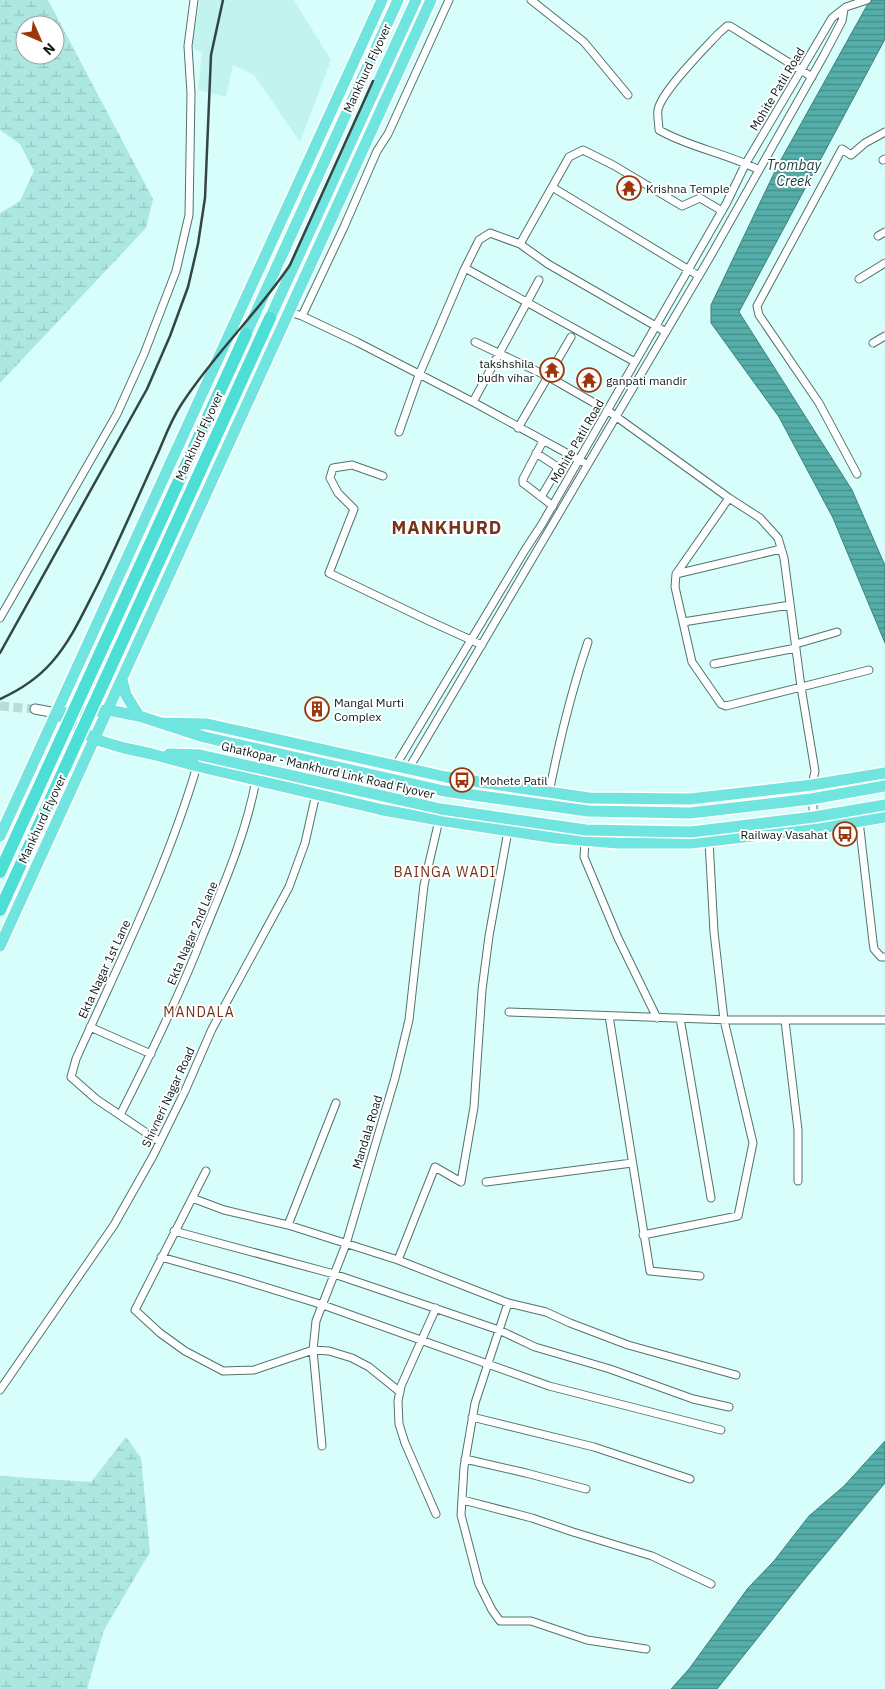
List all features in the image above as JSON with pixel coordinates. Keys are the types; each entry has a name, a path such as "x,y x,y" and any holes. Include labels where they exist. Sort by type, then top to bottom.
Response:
{"highway":[{"path":"0,836 382,0"},
{"name":"Mankhurd Flyover","path":"0,872 398,0"},
{"name":"Mankhurd Flyover","path":"0,910 416,0"},
{"path":"0,946 431,0"},
{"path":"282,326 288,279"},
{"path":"122,680 126,695 138,716"},
{"name":"Ghatkopar - Mankhurd Link Road Flyover","path":"56,713 108,710 138,716 204,737 444,791 588,811 690,813 811,799 885,786"},
{"name":"Ghatkopar - Mankhurd Link Road Flyover","path":"56,713 94,739 124,748 441,809 586,830 691,832 814,817 885,805"},
{"path":"160,723 207,724 446,777 589,798 690,799 812,785 885,773"},
{"path":"198,761 256,780 389,811 508,831 585,841 652,844 709,841 814,829 885,817"}],"street":[{"path":"0,618 117,414 144,354 176,271 190,215 191,93 188,46 194,0"},
{"path":"302,316 377,151 388,134 449,0"},
{"path":"531,0 584,42 628,95"},
{"path":"389,811 409,768 713,253 812,77 842,21 844,9 867,0"},
{"name":"Mohite Patil Road","path":"389,811 396,765 502,590 524,550 553,506 722,211 746,163 832,18 844,9"},
{"path":"759,170 746,163 672,137 659,130 658,110 663,100 712,40 727,26 730,26 812,77"},
{"path":"813,50 823,56"},
{"path":"789,93 800,98"},
{"path":"857,474 819,403 759,314 758,306 842,149 851,154 865,143 885,132"},
{"path":"367,142 377,151"},
{"path":"520,244 570,157 583,150 613,165 682,206 700,198 722,211"},
{"path":"552,187 699,276"},
{"path":"878,236 885,232"},
{"path":"399,432 419,375 465,268 479,240 490,233 520,244 548,264 666,332"},
{"path":"701,246 713,253"},
{"path":"859,279 885,262"},
{"path":"465,268 635,362"},
{"path":"473,402 539,280"},
{"path":"289,312 302,316 357,342 588,464"},
{"path":"518,428 571,336"},
{"path":"873,343 885,336"},
{"path":"475,342 548,377 596,404"},
{"path":"607,410 728,498 760,518 778,538 784,558 815,771 812,785 814,829"},
{"path":"543,441 523,479 523,483 553,506"},
{"path":"536,453 556,466 557,470 541,497"},
{"path":"383,476 352,465 334,468 330,478 338,492 354,509 329,573 482,645"},
{"path":"728,498 676,574 675,587 692,662 721,704 726,706 869,670"},
{"path":"546,518 554,522"},
{"path":"676,574 781,549"},
{"path":"502,590 511,596"},
{"path":"683,622 790,605"},
{"path":"714,664 796,646 837,632"},
{"path":"549,793 576,675 588,642"},
{"path":"35,709 56,713"},
{"name":"Ekta Nagar 1st Lane","path":"160,1142 96,1100 71,1078 76,1059 150,896 184,808 198,761"},
{"name":"Ekta Nagar 2nd Lane","path":"120,1115 151,1054 190,968 244,831 256,780"},
{"name":"Shivneri Nagar Road","path":"0,1390 114,1225 160,1142 212,1029 289,887 305,843 316,794"},
{"name":"Mandala Road","path":"322,1446 313,1350 316,1321 346,1244 395,1078 410,1020 424,885 439,820"},
{"path":"859,821 874,949 880,956 885,957"},
{"path":"398,1260 435,1167 461,1182 474,1107 486,954 508,831"},
{"path":"585,841 584,857 618,938 657,1018"},
{"path":"643,1235 738,1216 753,1143 727,1020 715,940 709,841"},
{"path":"509,1012 727,1020 885,1020"},
{"path":"609,1016 650,1271 700,1276"},
{"path":"680,1018 711,1198"},
{"path":"785,1021 798,1130 798,1181"},
{"path":"90,1027 151,1054"},
{"path":"288,1225 336,1103"},
{"path":"486,1182 632,1163"},
{"path":"206,1171 135,1310 160,1333 185,1351 223,1371 254,1370 313,1350 352,1358 369,1367 400,1392"},
{"path":"192,1198 224,1210 288,1225 398,1260 508,1303 546,1312 570,1324 644,1350 736,1375"},
{"path":"174,1232 334,1274 499,1330 534,1347 610,1369 693,1399 729,1407"},
{"path":"161,1257 323,1305 549,1386 721,1430"},
{"path":"508,1303 487,1364 472,1417 465,1459 462,1515 478,1584 500,1621 531,1621 586,1640 646,1649"},
{"path":"436,1308 400,1392 398,1401 399,1424 410,1456 436,1514"},
{"path":"472,1417 594,1447 690,1478"},
{"path":"465,1459 526,1472 586,1489"},
{"path":"463,1500 502,1509 652,1556 711,1584"}],"shaded area":[{"path":"200,0 294,0 331,60 300,142 254,75 233,65 226,97 198,90 202,53 191,47"}],"green space":[{"path":"0,0 48,0 56,15 15,15 15,65 65,65 65,32 153,199 146,228 0,383 0,213 20,201 34,171 20,144 0,130"},
{"path":"126,1437 141,1458 150,1552 104,1630 87,1689 0,1689 0,1476 91,1482"}],"water":[{"name":"Trombay Creek","path":"870,0 885,0 885,39 739,312 852,490 885,565 885,643 833,518 779,417 711,323 711,305 778,165"},
{"path":"885,1441 885,1483 803,1581 717,1689 671,1689 689,1669 748,1588 774,1561 809,1516 844,1486"}],"tunnel":[{"path":"0,706 35,709"}],"railway":[{"path":"0,653 147,389 170,336 188,287 198,244 205,198 211,55 223,0"},
{"path":"0,699 22,688 41,673 52,662 72,634 106,568 177,411 207,369 264,301 290,265 373,81"}],"place":[{"name":"Krishna Temple","path":"629,188"},
{"name":"takshshila budh vihar","path":"552,370"},
{"name":"ganpati mandir","path":"589,380"},
{"name":"Mangal Murti Complex","path":"317,709"},
{"name":"Mohete Patil","path":"462,780"},
{"name":"Railway Vasahat","path":"845,834"}],"district":[{"name":"MANKHURD","path":"447,527"},
{"name":"BAINGA WADI","path":"445,872"},
{"name":"MANDALA","path":"199,1012"}]}
